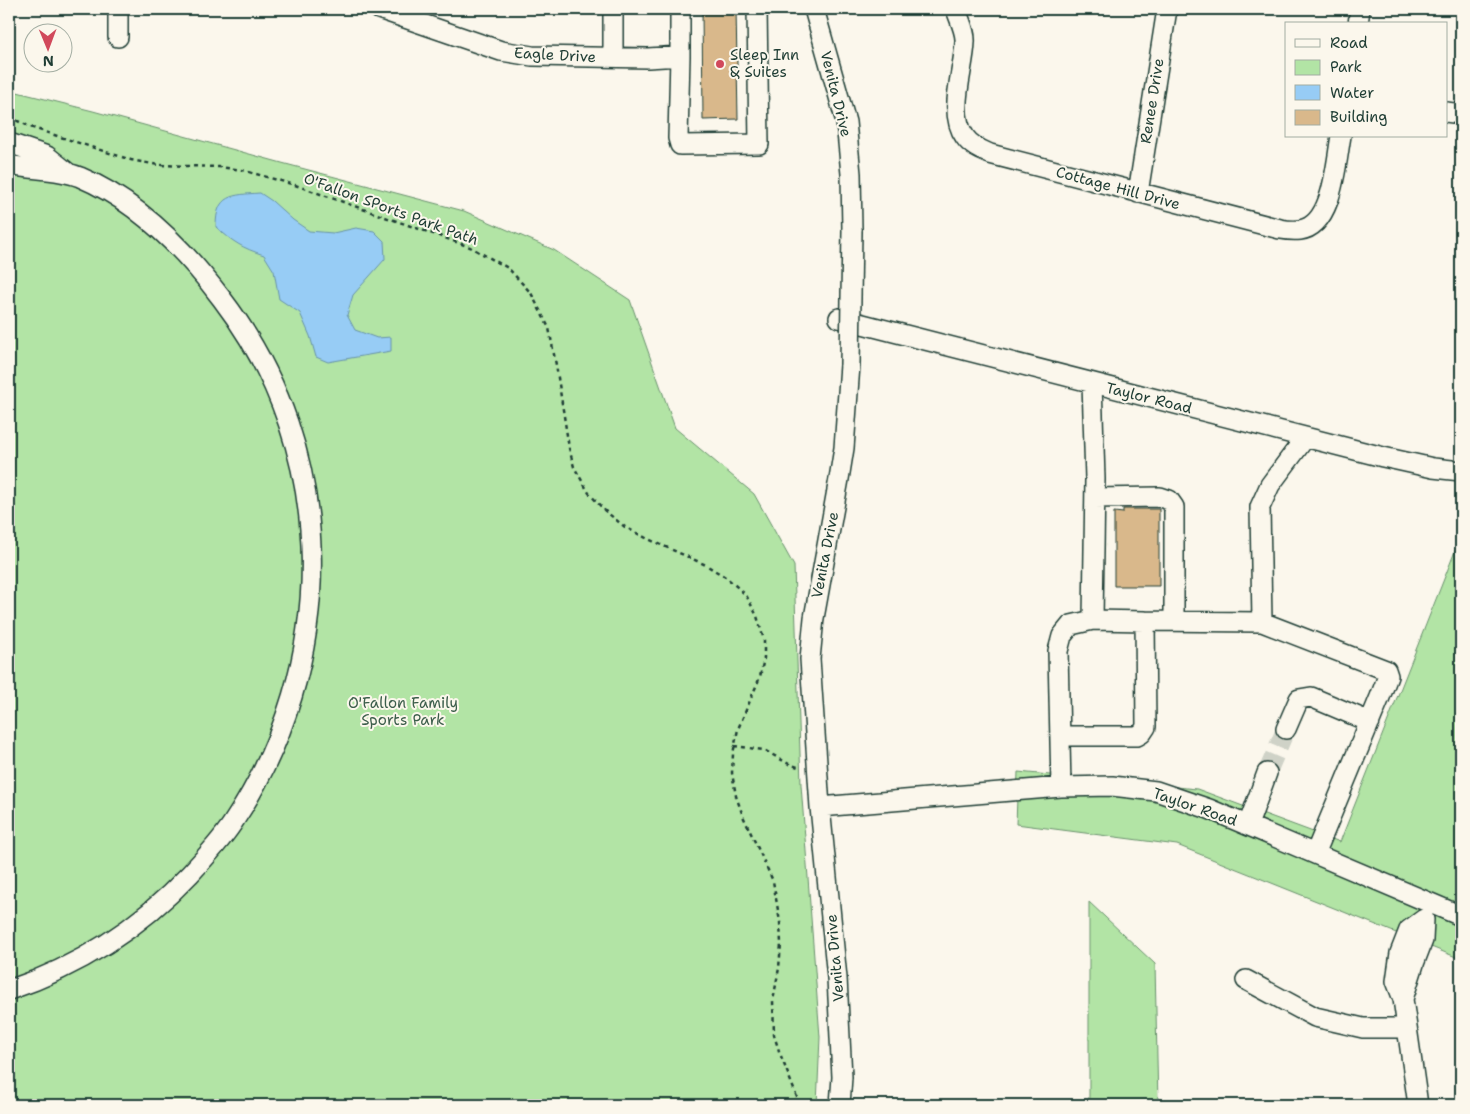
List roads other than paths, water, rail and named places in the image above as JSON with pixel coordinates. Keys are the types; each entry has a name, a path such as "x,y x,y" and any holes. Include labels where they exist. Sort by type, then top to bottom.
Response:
{"street":[{"path":"118,9 118,37"},
{"name":"Eagle Drive","path":"379,9 501,52 532,56 648,58 680,56"},
{"path":"613,9 613,57"},
{"path":"680,9 678,138 680,145 759,144 757,9"},
{"name":"Venita Drive","path":"814,9 846,122 851,174 850,366 844,439 814,618 810,660 820,807 838,978 842,1077 840,1105"},
{"name":"Cottage Hill Drive","path":"956,9 966,40 956,110 958,125 965,138 977,148 990,154 1280,229 1301,230 1316,223 1329,200 1341,138"},
{"name":"Renee Drive","path":"1138,193 1167,9"},
{"path":"1358,22 1360,9"},
{"path":"1448,112 1461,114"},
{"path":"9,143 47,156 68,173"},
{"path":"9,990 65,967 102,947 138,922 171,894 203,861 231,826 250,795 283,724 296,685 305,647 312,582 311,549 304,484 287,417 260,356 236,316 214,288 163,234 136,211 111,194 68,173 10,168"},
{"name":"Taylor Road","path":"838,318 1383,458 1433,468 1461,471"},
{"path":"1092,383 1095,498 1093,620"},
{"path":"1262,622 1260,507 1270,485 1305,438"},
{"path":"1095,498 1160,497 1169,500 1174,507 1174,621"},
{"path":"1061,787 1058,651 1062,636 1071,625 1093,620 1262,622 1386,670 1388,676 1315,854"},
{"path":"1060,736 1137,736 1142,733 1146,727 1145,622"},
{"path":"1286,728 1299,699 1311,697 1370,722"},
{"path":"1248,825 1268,773"},
{"name":"Taylor Road","path":"820,807 1061,787 1112,786 1156,791 1209,809 1315,854 1427,911 1461,916"},
{"path":"1418,1105 1404,999 1423,940 1427,911"},
{"path":"1246,980 1315,1017 1363,1028 1407,1028"}],"water":[{"path":"260,193 309,231 333,233 356,228 374,231 384,241 385,259 353,295 347,315 355,330 377,338 391,337 391,351 328,362 316,357 310,336 300,313 279,299 274,271 264,255 238,244 216,227 219,208 228,198"}],"tunnel":[{"path":"1267,773 1286,729"}],"place":[{"name":"Sleep Inn & Suites","path":"720,64"}],"park label":[{"name":"O'Fallon Family Sports Park","path":"403,712"}]}
